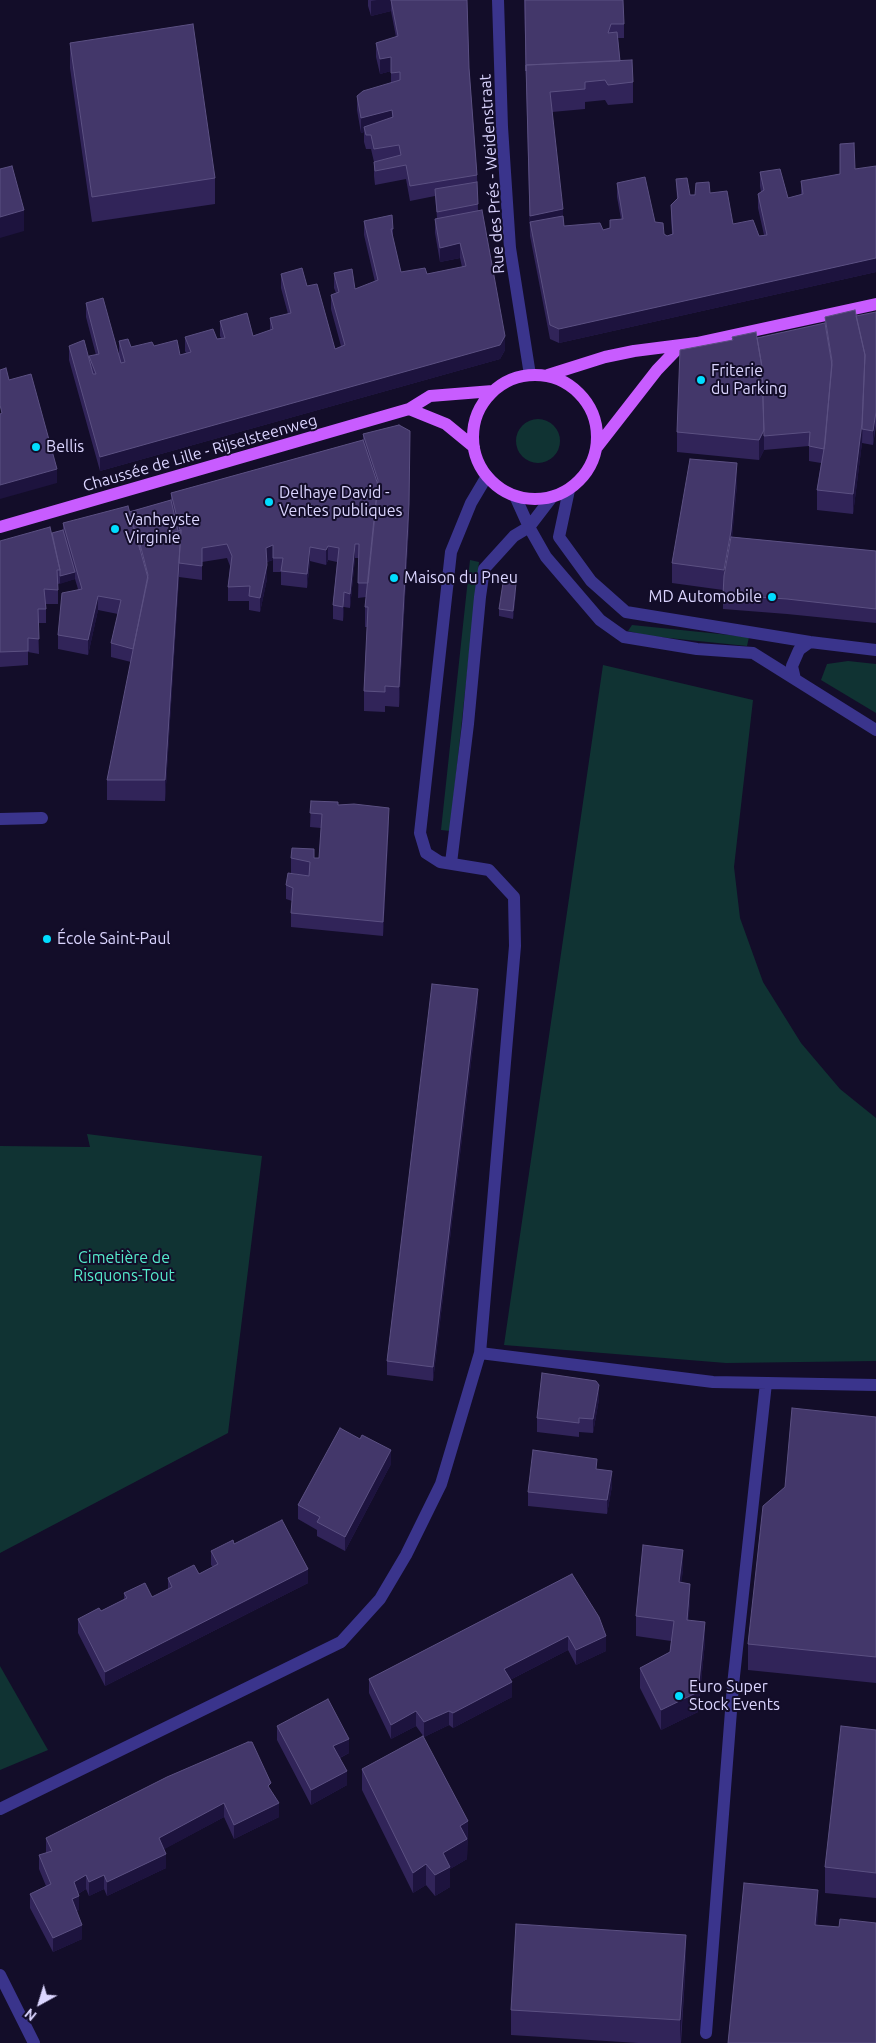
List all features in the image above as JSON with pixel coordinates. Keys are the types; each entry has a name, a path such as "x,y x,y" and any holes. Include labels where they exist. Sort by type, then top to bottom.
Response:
{"main road":[{"path":"680,346 631,402 597,448 588,472 569,490 552,497 534,499 515,496 500,488 487,476 474,447 473,435 478,411 493,391 510,380 530,374 548,375 605,357 634,351 680,346 876,304"},
{"path":"548,375 570,385 587,402 597,424 597,448"},
{"name":"Chaussée de Lille - Rijselsteenweg","path":"0,527 409,410 430,396 493,391"},
{"path":"409,410 446,424 474,447"}],"street":[{"name":"Rue des Prés - Weidenstraat","path":"498,0 502,128 510,248 530,374"},
{"path":"0,1809 341,1642 380,1599 406,1555 440,1484 480,1353 515,946 514,897 489,870 450,862 440,862 426,853 420,833 451,552 471,503 487,476"},
{"path":"569,490 559,538 591,581 626,612 810,642 876,650"},
{"path":"515,496 529,527 546,557 600,620 624,637 697,649 753,653 876,730"},
{"path":"450,862 468,724 484,569 514,536 529,527 552,497"},
{"path":"795,679 792,666 799,650 810,642"},
{"path":"0,818 42,818"},
{"path":"480,1353 713,1382 766,1384 854,1383 876,1385"},
{"path":"706,2033 733,1685 766,1384"},
{"path":"0,1976 34,2043"}],"green space":[{"path":"538,419 550,423 556,429 560,441 556,453 550,459 538,463 526,459 520,453 516,441 520,429 526,423"},
{"path":"470,560 479,562 450,831 441,830"},
{"path":"632,625 749,637 747,646 649,636 628,631"},
{"path":"848,661 876,664 876,713 821,680 827,664"},
{"path":"603,665 753,700 734,867 740,918 763,982 801,1043 840,1089 876,1118 876,1361 726,1363 504,1345"},
{"name":"Cimetière de Risquons-Tout","path":"87,1134 262,1156 228,1433 0,1553 0,1146 90,1147"},
{"path":"0,1666 48,1750 0,1770"}],"building":[{"path":"391,0 467,0 469,68 477,175 410,186 406,165 375,171 374,162 401,155 399,145 374,149 371,135 366,135 364,127 393,117 392,110 361,118 357,96 363,91 400,80 400,72 391,73 391,57 380,59 376,43 398,36"},
{"path":"525,0 623,0 624,24 611,24 608,33 617,32 620,61 526,65 526,71"},
{"path":"193,24 215,178 92,197 70,43"},
{"path":"632,60 633,82 608,85 605,80 585,82 585,89 550,92 563,209 530,216 526,65"},
{"path":"854,143 855,169 876,166 876,258 559,329 550,325 530,222 563,216 564,226 600,223 603,230 610,228 610,220 623,219 617,183 645,177 655,222 663,223 664,234 667,236 673,234 671,205 678,198 676,179 687,178 690,195 695,195 696,183 709,182 710,193 727,191 733,224 753,220 759,236 767,235 758,194 764,190 760,172 780,169 788,198 803,194 801,181 840,174 840,144"},
{"path":"12,166 24,210 0,217 0,169"},
{"path":"477,182 478,204 437,212 435,189"},
{"path":"482,210 505,336 500,345 100,457 69,346 84,340 93,374 96,374 89,356 99,354 86,303 103,298 121,363 125,362 119,341 128,339 131,347 152,342 154,346 177,340 180,355 191,352 185,337 213,329 217,339 225,338 220,321 247,313 253,336 273,329 270,318 291,313 281,274 302,268 307,286 317,284 335,349 345,345 331,295 339,292 334,273 352,269 355,289 378,280 364,221 392,215 393,229 391,229 401,272 425,268 427,274 466,266 460,243 440,248 435,219"},
{"path":"855,310 865,355 862,423 853,494 817,490 825,443 832,361 825,317"},
{"path":"876,312 876,412 873,431 862,429 865,355 856,316"},
{"path":"825,323 832,365 824,449 809,446 810,432 764,436 762,367 757,338"},
{"path":"756,332 762,367 764,430 759,440 677,432 680,350 733,340 732,337"},
{"path":"6,368 9,380 31,374 57,469 0,485 0,414 2,413 0,405 0,370"},
{"path":"399,425 410,431 409,504 399,687 385,686 385,692 364,691 368,607 365,607 378,480 363,434"},
{"path":"363,440 378,485 368,583 358,583 359,544 355,544 350,594 344,592 343,607 333,605 339,548 328,546 326,550 310,547 307,574 281,571 283,558 273,558 273,545 266,548 267,565 260,598 249,596 250,586 228,587 232,556 227,544 202,548 202,566 179,563 181,530 171,493"},
{"path":"690,459 737,463 731,531 724,570 672,563"},
{"path":"171,500 178,531 140,544 140,550 129,512"},
{"path":"128,506 148,578 133,649 111,643 121,600 98,596 88,640 58,635 62,593 82,589 63,523"},
{"path":"50,527 60,570 57,570 58,590 44,589 46,609 38,609 39,639 28,638 28,651 0,652 0,541"},
{"path":"63,530 75,572 60,576 52,533"},
{"path":"181,530 165,780 107,780 148,575 140,544"},
{"path":"731,537 876,551 876,609 787,599 723,595 724,576"},
{"path":"503,583 516,584 513,611 499,609"},
{"path":"311,801 338,802 338,805 354,804 389,808 383,922 291,913 293,888 286,885 288,873 309,876 310,862 291,858 292,848 314,849 314,858 319,858 322,814 310,813"},
{"path":"432,984 478,989 433,1367 387,1361"},
{"path":"542,1373 596,1381 599,1385 593,1419 579,1418 579,1423 537,1418"},
{"path":"792,1408 876,1417 876,1657 748,1644 763,1506 785,1487"},
{"path":"340,1428 360,1439 362,1435 391,1450 345,1537 317,1522 320,1517 298,1505"},
{"path":"533,1450 597,1459 596,1469 612,1471 607,1500 528,1492"},
{"path":"282,1520 308,1569 105,1672 78,1619 99,1608 101,1611 127,1598 124,1593 145,1583 152,1597 172,1587 168,1578 194,1565 199,1574 218,1564 211,1551 233,1540 234,1544"},
{"path":"643,1545 683,1550 679,1582 690,1584 687,1620 705,1622 698,1692 661,1710 640,1668 670,1652 674,1621 636,1616"},
{"path":"572,1574 599,1617 606,1636 576,1650 568,1636 504,1669 512,1682 453,1713 449,1711 424,1722 416,1711 391,1725 369,1679"},
{"path":"328,1699 349,1739 333,1746 347,1771 311,1790 277,1726"},
{"path":"841,1726 876,1730 876,1873 825,1867"},
{"path":"423,1736 468,1821 460,1826 467,1839 443,1853 450,1867 435,1875 426,1864 413,1873 362,1769"},
{"path":"248,1742 252,1742 271,1783 268,1786 279,1803 234,1825 224,1803 159,1838 166,1854 107,1882 104,1875 89,1882 86,1875 74,1882 79,1896 72,1899 82,1925 53,1938 30,1894 51,1884 39,1855 52,1851 46,1838 167,1777"},
{"path":"744,1883 818,1890 815,1925 839,1927 840,1919 876,1923 876,2043 728,2043"},
{"path":"516,1924 686,1935 680,2020 511,2010"}],"place":[{"name":"Friterie du Parking","path":"701,380"},
{"name":"Bellis","path":"36,447"},
{"name":"Delhaye David - Ventes publiques","path":"269,502"},
{"name":"Vanheyste Virginie","path":"115,529"},
{"name":"Maison du Pneu","path":"394,578"},
{"name":"MD Automobile","path":"772,597"},
{"name":"École Saint-Paul","path":"47,939"},
{"name":"Euro Super Stock Events","path":"679,1696"}]}
